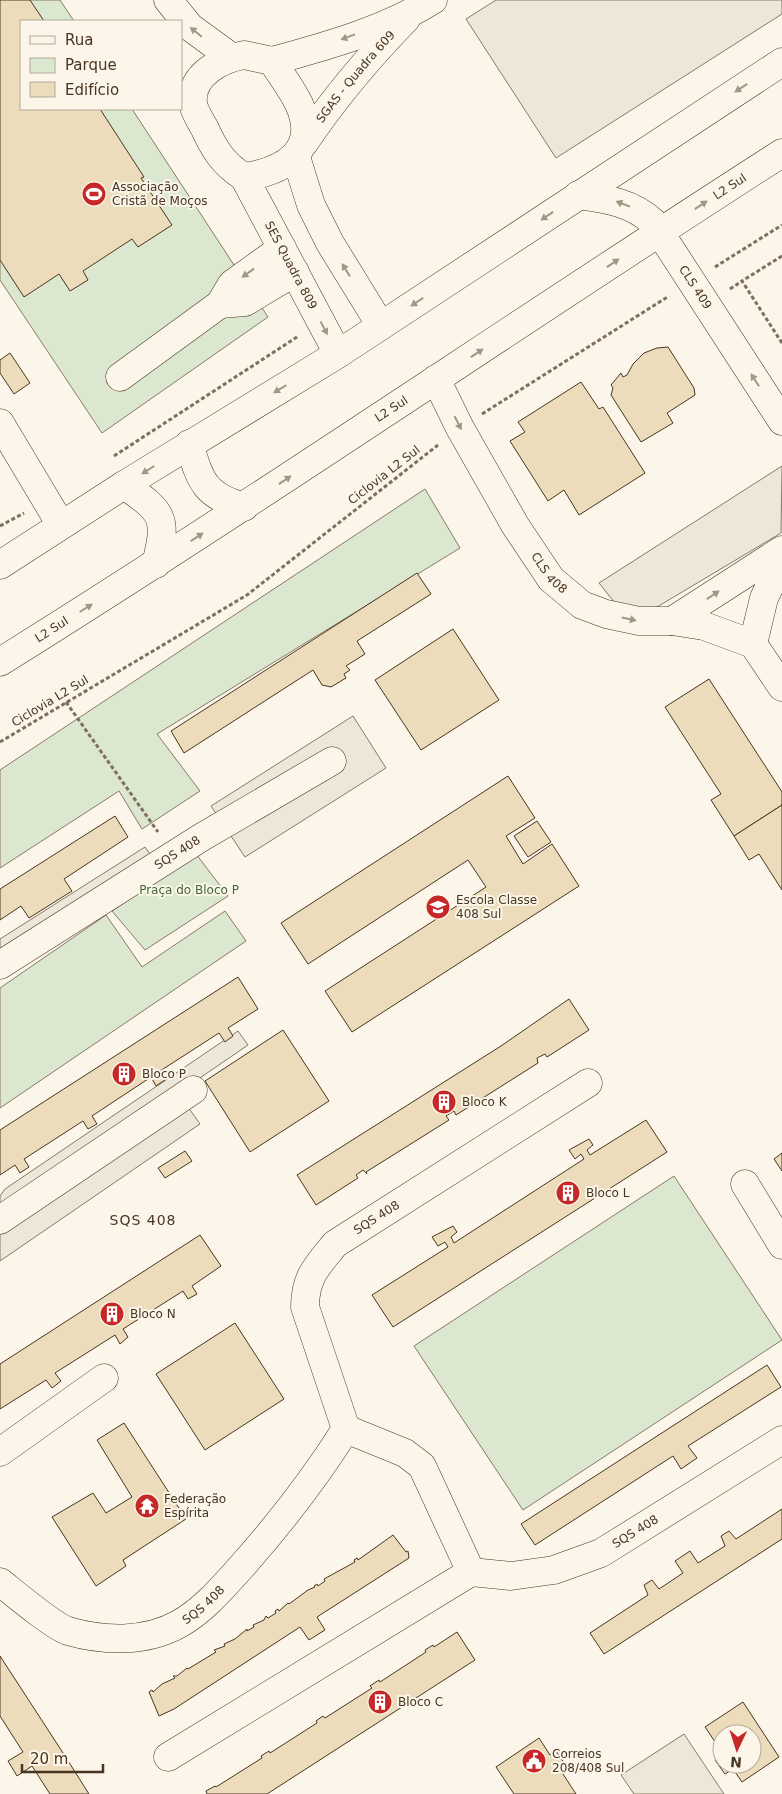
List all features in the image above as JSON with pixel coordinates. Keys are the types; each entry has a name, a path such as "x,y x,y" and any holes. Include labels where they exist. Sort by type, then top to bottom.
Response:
{"street":[{"path":"155,0 161,20"},
{"path":"168,0 190,27 231,57"},
{"name":"SGAS - Quadra 609","path":"272,61 316,49 410,14 433,0"},
{"name":"SGAS - Quadra 609","path":"300,150 360,66 410,14"},
{"path":"193,104 194,90 202,76 213,66 231,57 244,55 272,61 299,104 304,123 300,150 311,205 326,236 380,326"},
{"path":"0,565 189,444 338,354 782,62"},
{"path":"182,78 221,159 244,177 268,172 300,150"},
{"name":"L2 Sul","path":"0,662 244,507 660,231 782,153"},
{"name":"SES Quadra 809","path":"244,177 338,354"},
{"name":"CLS 409","path":"578,195 604,198 628,205 645,215 660,231 782,421"},
{"path":"120,377 220,304 232,284 282,248"},
{"path":"220,304 245,302 295,272"},
{"name":"CLS 408","path":"436,380 460,428 515,525 550,578 582,605 606,614 639,621 672,621 724,632 753,644"},
{"path":"0,423 60,525"},
{"path":"189,444 204,484 224,501 244,507"},
{"path":"124,485 150,503 160,515 162,539 156,564"},
{"path":"672,621 782,550"},
{"path":"782,561 764,598 753,644 782,687"},
{"name":"SQS 408","path":"0,965 175,854 332,761"},
{"name":"SQS 408","path":"0,1582 66,1630 111,1640 147,1636 178,1625 212,1599 282,1520 318,1474 346,1429 305,1306 305,1288 314,1270 336,1244 588,1083"},
{"path":"0,1220 193,1090"},
{"path":"745,1184 782,1245"},
{"path":"0,1452 104,1378"},
{"path":"168,1757 471,1572 422,1466 405,1452 346,1429"},
{"name":"SQS 408","path":"471,1572 511,1576 554,1570 601,1553 782,1440"}],"path":[{"name":"Ciclovia L2 Sul","path":"0,742 247,595 460,428 782,225"},
{"path":"782,256 742,281 782,343"},
{"path":"112,458 296,339 298,331"},
{"path":"0,526 46,501"},
{"path":"66,702 175,854"}],"green space":[{"name":"Associação Cristã de Moços","path":"0,0 60,0 73,20 20,20 20,110 133,110 268,317 102,433 0,280"},
{"path":"425,489 460,548 157,734 200,791 142,829 119,791 0,868 0,770"},
{"name":"Praça do Bloco P","path":"196,854 228,896 145,950 112,911"},
{"path":"225,911 246,941 0,1108 0,988 106,915 142,967"},
{"path":"674,1176 782,1340 523,1510 414,1346"}],"shaded area":[{"path":"496,0 782,0 782,14 556,158 466,19"},
{"path":"782,466 781,533 657,607 623,613 599,583"},
{"path":"353,716 386,768 245,857 211,806"},
{"path":"145,847 152,857 0,953 0,939"},
{"path":"238,1031 248,1045 178,1093 200,1124 0,1261 0,1196 5,1189"},
{"path":"684,1734 724,1794 634,1794 621,1775"}],"building":[{"path":"0,0 30,0 43,20 20,20 20,110 101,110 144,177 141,178 172,225 138,247 132,239 83,271 88,280 70,291 59,274 24,297 0,260"},
{"path":"668,347 694,388 695,395 667,413 673,423 641,442 611,395 613,388 611,385 621,373 623,377 627,375 633,364 644,353 657,348"},
{"path":"10,353 30,383 14,394 0,373 0,360"},
{"path":"581,382 599,409 603,407 645,473 579,515 564,490 548,501 510,441 525,432 518,422"},
{"path":"417,573 431,594 357,641 365,654 346,666 350,670 344,674 346,678 331,687 322,685 313,670 184,753 171,731"},
{"path":"453,629 499,700 421,750 375,680"},
{"path":"709,679 782,792 782,805 734,836 711,800 721,794 665,707"},
{"name":"Escola Classe 408 Sul","path":"508,776 535,818 506,836 523,864 552,844 579,886 352,1032 325,991 486,887 468,860 308,964 281,923"},
{"path":"782,805 782,890 759,854 749,860 734,836"},
{"path":"115,816 128,837 64,879 72,891 29,918 21,906 0,920 0,889"},
{"path":"537,821 551,842 528,857 514,836"},
{"name":"Bloco P","path":"238,977 258,1009 228,1028 233,1036 225,1042 219,1033 160,1071 165,1080 156,1086 151,1077 92,1116 97,1124 88,1129 83,1121 24,1159 29,1167 20,1173 15,1165 0,1175 0,1130"},
{"name":"Bloco K","path":"569,999 589,1030 547,1057 545,1054 537,1058 538,1063 456,1115 454,1111 446,1116 449,1120 366,1172 367,1174 363,1170 356,1175 358,1178 316,1205 297,1175 501,1046"},
{"path":"283,1030 329,1101 250,1152 205,1081"},
{"name":"Bloco L","path":"646,1120 667,1152 393,1327 372,1295 448,1247 445,1242 438,1246 432,1237 453,1226 457,1232 451,1237 454,1243 584,1159 581,1154 575,1159 569,1150 589,1139 593,1145 587,1150 590,1155"},
{"path":"185,1151 192,1161 165,1178 158,1168"},
{"path":"782,1153 782,1171 774,1159"},
{"name":"Bloco N","path":"200,1235 221,1266 192,1286 197,1294 188,1299 183,1291 123,1329 128,1337 120,1344 115,1335 55,1373 61,1381 52,1388 46,1380 0,1409 0,1364"},
{"path":"235,1323 284,1399 205,1450 156,1374"},
{"path":"767,1365 781,1387 688,1446 697,1458 681,1469 673,1456 535,1545 521,1524"},
{"name":"Federação Espírita","path":"124,1423 186,1519 123,1560 126,1566 96,1586 52,1517 93,1493 106,1513 132,1497 97,1440"},
{"path":"782,1509 782,1539 604,1654 590,1633 648,1595 644,1585 652,1580 659,1589 683,1573 675,1561 690,1551 698,1563 725,1546 721,1536 729,1531 736,1539"},
{"path":"393,1535 406,1552 408,1551 409,1558 317,1617 325,1630 309,1640 300,1627 174,1709 159,1716 149,1692 152,1690 153,1692 162,1684 175,1678 173,1676 177,1676 187,1668 216,1652 214,1650 225,1646 224,1644 235,1639 247,1629 247,1631 254,1627 253,1625 264,1620 266,1616 268,1618 276,1613 275,1611 278,1609 279,1611 317,1584 318,1586 325,1581 324,1579 355,1562 354,1560 357,1558 358,1560"},
{"name":"Bloco C","path":"457,1632 475,1660 267,1794 207,1794 206,1791 216,1787 262,1758 261,1756 269,1751 270,1753 317,1723 316,1721 323,1716 325,1718 372,1688 370,1686 379,1680 380,1682 426,1652 425,1650 433,1645 434,1647"},
{"path":"0,1656 89,1794 50,1794 32,1766 17,1776 8,1761 23,1752 0,1716"},
{"path":"743,1702 757,1724 712,1724 712,1737 705,1727"},
{"path":"762,1731 779,1757 762,1768"},
{"name":"Correios 208/408 Sul","path":"539,1738 550,1755 556,1751 567,1767 561,1771 576,1794 514,1794 496,1767"},
{"path":"736,1774 754,1774 742,1782"}],"place":[{"name":"Associação Cristã de Moços","path":"94,194"},
{"name":"Escola Classe 408 Sul","path":"438,907"},
{"name":"Bloco P","path":"124,1074"},
{"name":"Bloco K","path":"444,1102"},
{"name":"Bloco L","path":"568,1193"},
{"name":"Bloco N","path":"112,1314"},
{"name":"Federação Espírita","path":"147,1506"},
{"name":"Bloco C","path":"380,1702"},
{"name":"Correios 208/408 Sul","path":"534,1761"}],"district":[{"name":"SQS 408","path":"143,1220"}]}
